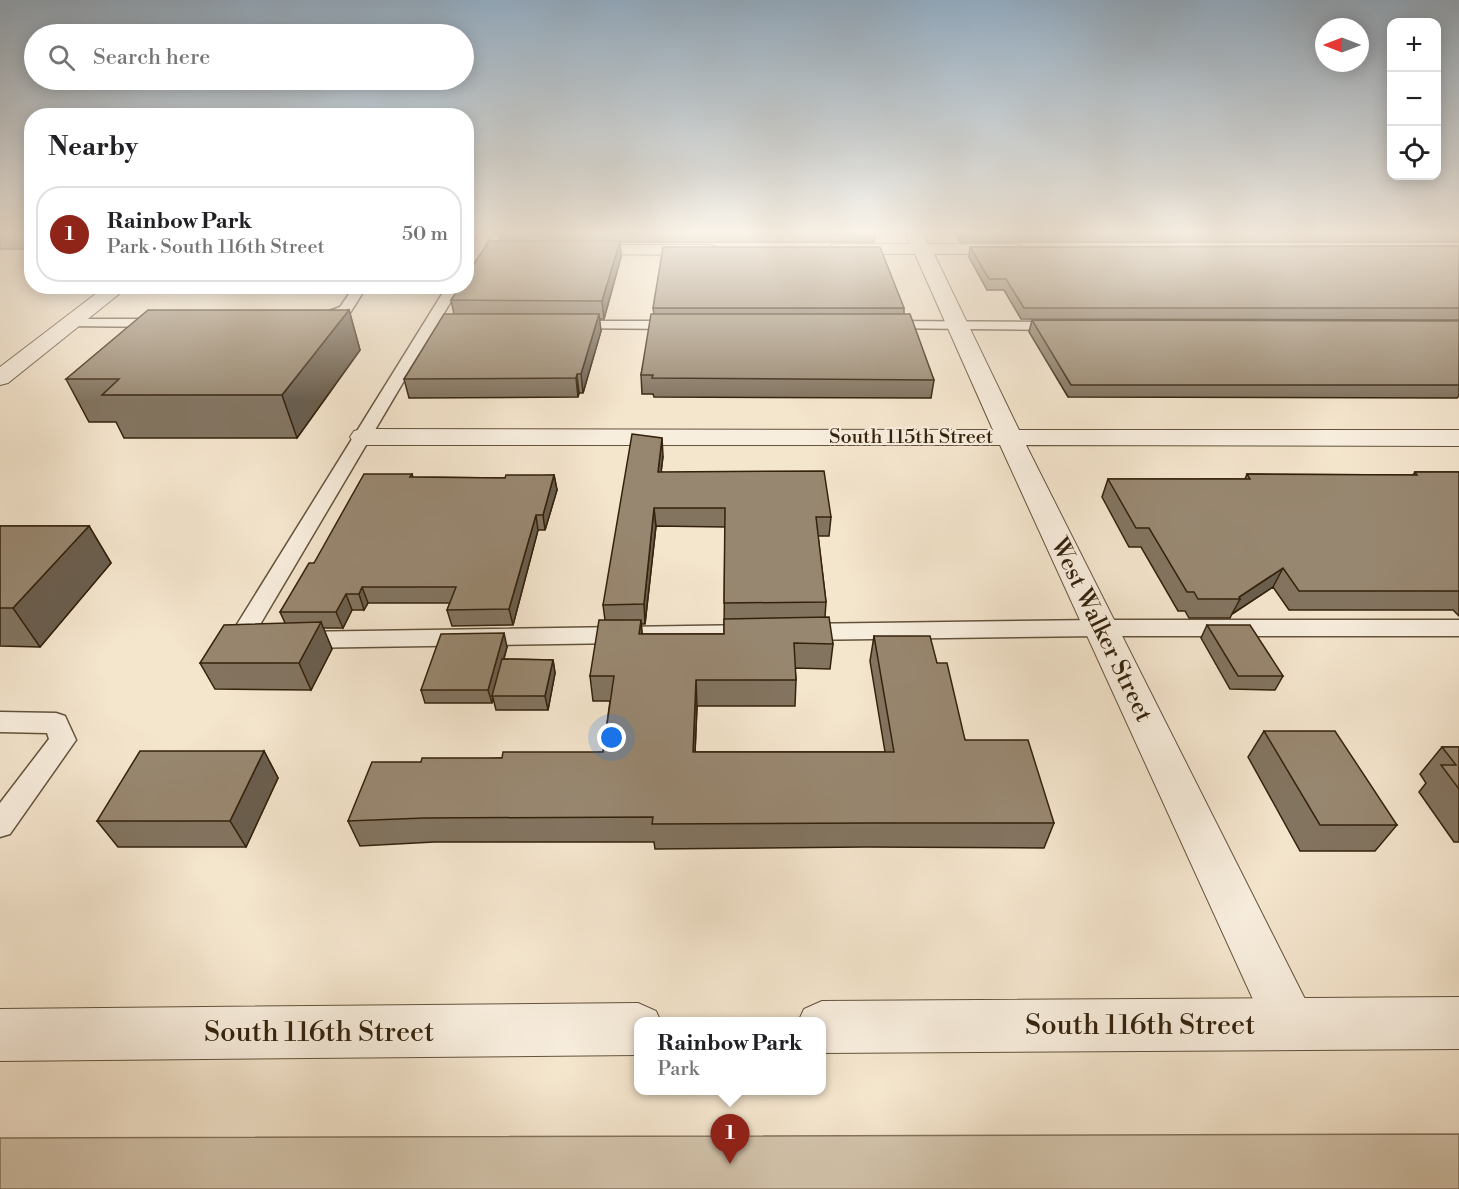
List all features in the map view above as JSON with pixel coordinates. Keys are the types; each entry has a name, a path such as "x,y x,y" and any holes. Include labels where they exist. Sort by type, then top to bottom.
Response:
{"street":[{"name":"West Walker Street","path":"941,289 1290,1023"},
{"path":"0,378 109,294"},
{"name":"South 115th Street","path":"363,437 1459,438"},
{"name":"South 116th Street","path":"826,1027 1459,1023"},
{"name":"South 116th Street","path":"0,1035 634,1029"}],"lane":[{"path":"297,323 309,323 345,310 356,294"},
{"path":"450,294 436,325 363,437 239,640 1100,628 1459,628"},
{"path":"72,323 179,323"},
{"path":"550,325 694,325"},
{"path":"874,325 1077,326"},
{"path":"0,722 56,723 63,740 0,825"}],"shaded area":[{"path":"1459,1134 1459,1189 0,1189 0,1138"}],"building":[{"path":"474,289 605,289 602,301 451,300 455,294 474,294"},
{"path":"656,289 897,289 904,308 653,308"},
{"path":"1013,289 1459,289 1459,308 1024,308"},
{"path":"148,310 349,310 282,395 102,395 119,379 66,379"},
{"path":"444,314 599,314 581,374 577,374 576,378 404,379"},
{"path":"651,314 910,314 934,380 652,378 653,375 641,375"},
{"path":"1032,320 1459,321 1459,385 1071,385"},
{"path":"632,434 662,438 658,472 824,471 831,517 816,517 826,602 724,603 725,508 654,508 644,604 603,605"},
{"path":"1415,472 1459,472 1459,591 1299,591 1283,568 1239,597 1240,599 1198,599 1194,592 1187,592 1149,528 1136,528 1108,479 1250,479 1247,474 1417,475"},
{"path":"364,474 505,478 506,475 554,475 543,515 536,515 509,609 447,610 456,587 362,587 359,594 346,594 336,612 280,612 309,563 314,563"},
{"path":"0,526 89,526 13,608 0,608"},
{"path":"829,617 833,644 794,643 796,680 696,680 693,752 894,752 874,636 930,636 937,663 947,663 965,740 1028,740 1054,823 652,824 653,817 424,818 348,821 372,762 421,762 422,758 502,758 503,752 603,752 614,676 590,676 599,620 641,620 639,634 724,634 724,619"},
{"path":"321,622 299,663 200,663 224,625"},
{"path":"1207,625 1250,625 1283,676 1238,676"},
{"path":"504,633 488,690 421,690 441,634"},
{"path":"502,659 553,660 545,696 492,696"},
{"path":"1264,731 1335,731 1397,825 1320,825"},
{"path":"1442,747 1459,747 1459,789 1441,765 1456,765"},
{"path":"140,751 264,751 230,821 97,821"}],"place":[{"name":"Rainbow Park","path":"730,1164"}]}
